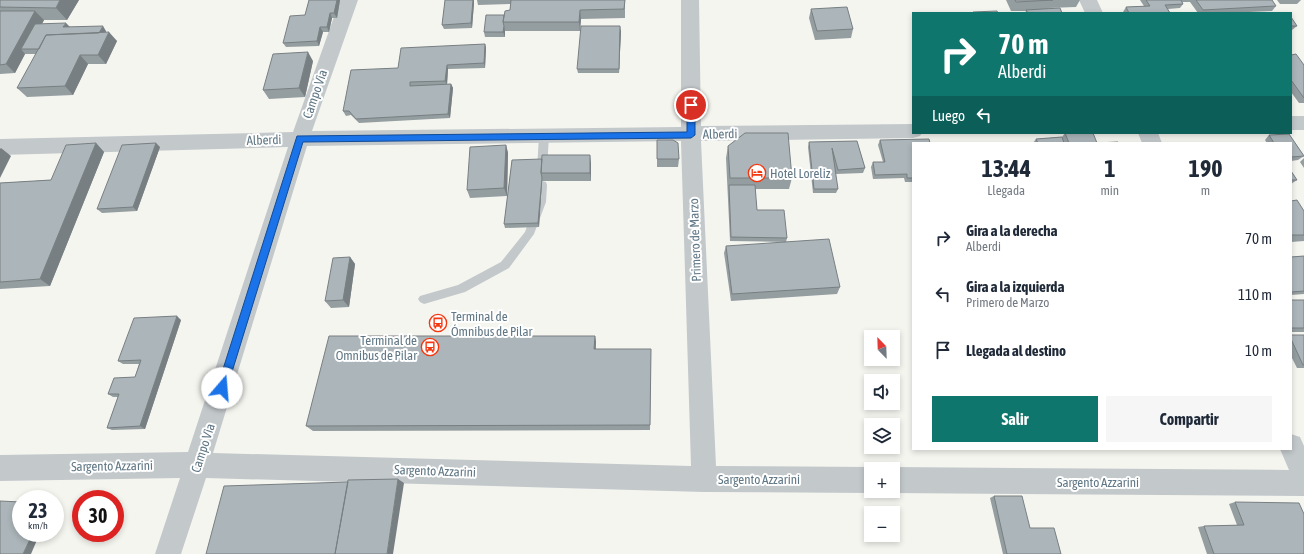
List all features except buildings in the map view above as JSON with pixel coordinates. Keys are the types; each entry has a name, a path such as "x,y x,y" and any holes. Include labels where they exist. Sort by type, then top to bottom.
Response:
{"street":[{"name":"Campo Vìa","path":"168,554 198,464 300,138 349,0"},
{"name":"Primero de Marzo","path":"690,0 691,135 704,479"},
{"path":"1088,0 1094,12"},
{"path":"1292,123 1304,123"},
{"name":"Alberdi","path":"0,147 300,138 691,135 912,131"},
{"path":"1292,448 1304,475"},
{"name":"Sargento Azzarini","path":"0,468 198,464 704,479 864,480"},
{"name":"Sargento Azzarini","path":"900,480 1304,483"}],"lane":[{"path":"542,169 544,136"},
{"path":"424,299 461,289 504,265 529,234 541,202 542,185"}],"place":[{"name":"Hotel Loreliz","path":"757,173"},
{"name":"Terminal de Ómnibus de Pilar","path":"438,323"},
{"name":"Terminal de Omnibus de Pilar","path":"430,347"}],"route":[{"path":"222,388 300,138 691,135 691,105"}]}
